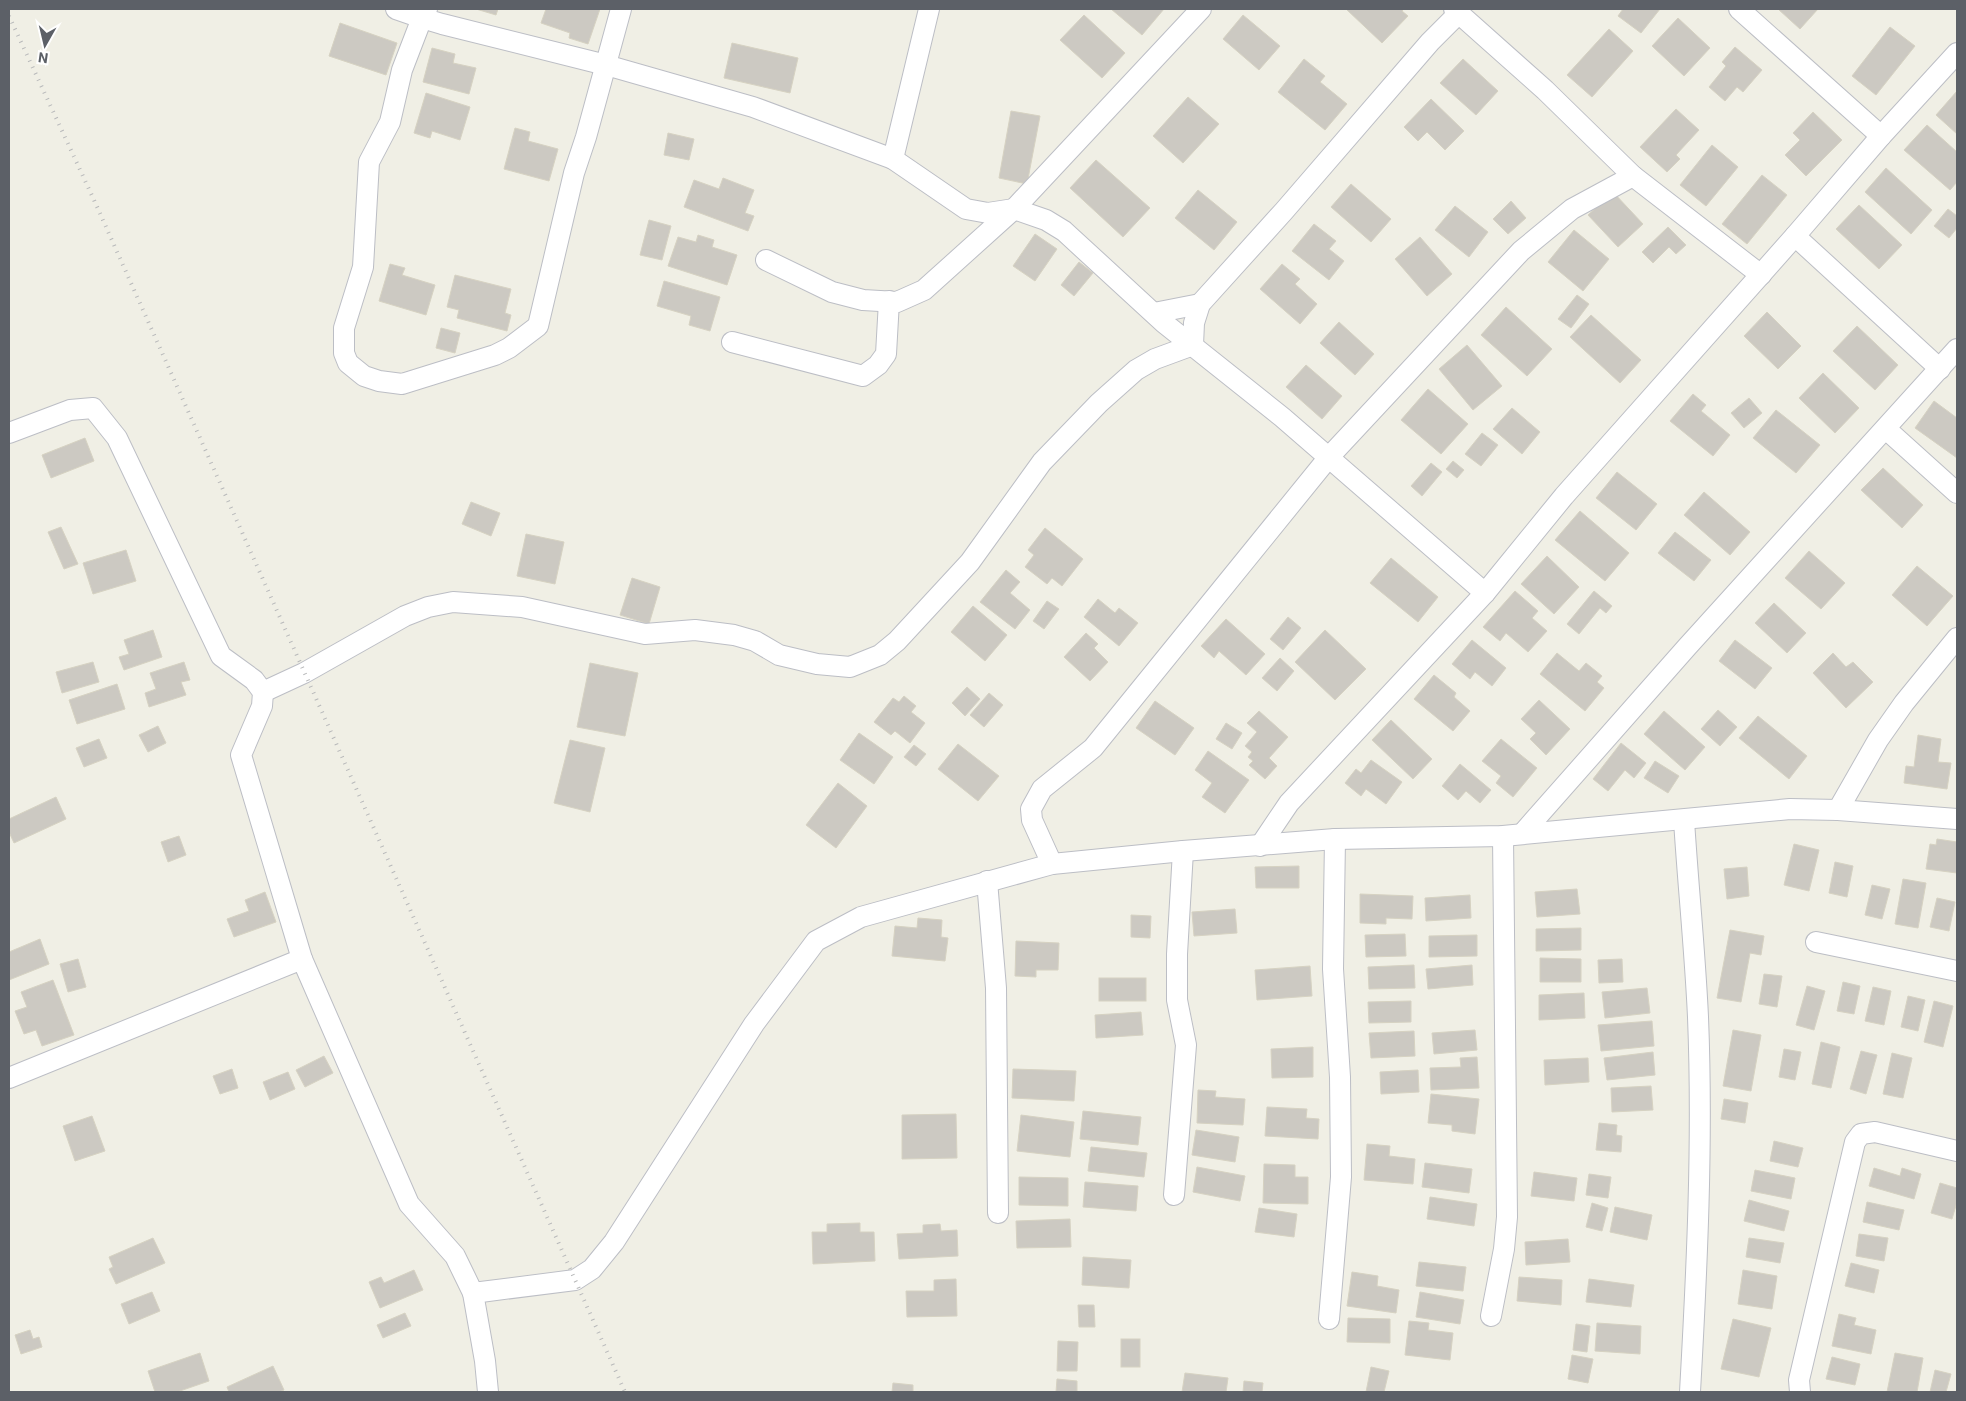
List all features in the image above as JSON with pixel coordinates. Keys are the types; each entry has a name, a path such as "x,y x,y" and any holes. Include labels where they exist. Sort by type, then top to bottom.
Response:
{"street":[{"path":"396,9 425,13 753,107 894,159 966,209 988,213 1014,209 1046,220 1064,230 1154,313 1329,457 1485,593"},
{"path":"425,13 402,70 390,122 369,162 363,267 344,328 344,353 348,364 364,376 379,382 402,384 495,355 525,337 538,326 574,173 621,9"},
{"path":"894,159 929,9"},
{"path":"766,260 832,292 863,300 897,302 924,290 1014,209 1201,9"},
{"path":"1739,9 1881,136"},
{"path":"1193,345 1194,323 1200,304 1284,211 1456,11 1545,90 1633,176 1761,275"},
{"path":"1260,846 1289,803 1485,593 1564,496 1761,275 1881,136 1957,53"},
{"path":"1052,864 1032,820 1031,809 1042,789 1093,748 1329,457 1521,250 1572,209 1633,176"},
{"path":"1795,236 1940,369"},
{"path":"732,342 863,376 878,365 886,354 889,302"},
{"path":"1154,313 1200,304"},
{"path":"262,692 304,673 404,616 428,607 453,602 522,607 646,634 695,630 734,635 755,641 779,655 817,664 850,667 880,654 897,641 970,562 1042,462 1099,403 1136,370 1155,360 1193,345"},
{"path":"1491,1316 1504,1249 1507,1217 1512,835 1886,430 1957,349"},
{"path":"9,433 70,410 93,408 117,438 221,656 254,680 262,692 262,706 241,756 302,959 409,1204 455,1256 473,1293 485,1361 488,1392"},
{"path":"1886,430 1957,493"},
{"path":"1838,810 1878,740 1904,703 1957,638"},
{"path":"473,1293 576,1280 592,1269 614,1242 754,1024 816,941 861,917 1052,864 1183,851 1335,839 1512,835 1773,810 1838,810 1957,820"},
{"path":"1684,820 1698,1016 1699,1110 1696,1294 1690,1392"},
{"path":"1330,1319 1341,1177 1340,1077 1333,969 1335,839"},
{"path":"1174,1195 1186,1045 1177,1000 1177,954 1183,851"},
{"path":"987,881 996,988 998,1213"},
{"path":"1816,942 1957,971"},
{"path":"9,1078 302,959"},
{"path":"1800,1392 1799,1380 1855,1142 1861,1134 1875,1132 1957,1151"}],"building":[{"path":"476,9 498,9 496,15"},
{"path":"546,9 600,9 588,44 569,38 570,33 541,23"},
{"path":"1111,9 1164,9 1142,35"},
{"path":"1346,9 1404,9 1402,11 1408,16 1382,43"},
{"path":"1623,9 1660,9 1641,33 1618,16"},
{"path":"1778,9 1818,9 1800,29"},
{"path":"1084,15 1125,53 1102,78 1060,40"},
{"path":"1243,15 1280,46 1259,70 1223,39"},
{"path":"1678,18 1710,48 1684,76 1652,46"},
{"path":"340,23 397,43 386,75 329,56"},
{"path":"1890,27 1915,46 1876,95 1852,76"},
{"path":"1609,29 1633,51 1592,97 1567,75"},
{"path":"732,43 798,58 790,93 724,78"},
{"path":"1735,47 1762,70 1743,92 1737,87 1725,101 1709,87 1726,66 1722,62"},
{"path":"432,48 455,54 453,63 476,68 469,94 423,82"},
{"path":"1304,59 1325,76 1320,82 1347,104 1325,130 1278,92"},
{"path":"1463,59 1498,91 1476,115 1440,83"},
{"path":"1957,91 1957,134 1936,115"},
{"path":"426,93 470,107 460,140 432,131 430,138 414,133"},
{"path":"1188,97 1219,124 1183,163 1153,136"},
{"path":"1431,99 1464,131 1445,150 1427,132 1418,141 1404,127"},
{"path":"1676,109 1699,130 1676,155 1680,159 1667,172 1640,147"},
{"path":"1011,111 1040,116 1027,184 999,178"},
{"path":"1813,112 1842,140 1806,176 1785,155 1800,140 1793,133"},
{"path":"1927,125 1957,152 1957,182 1950,190 1904,150"},
{"path":"515,128 530,132 528,141 558,149 549,181 504,169"},
{"path":"668,133 694,139 689,160 664,155"},
{"path":"1712,145 1738,167 1706,206 1680,185"},
{"path":"1096,160 1150,208 1123,237 1070,188"},
{"path":"1886,168 1932,210 1911,234 1865,192"},
{"path":"1762,175 1787,195 1747,244 1722,224"},
{"path":"723,178 754,190 745,213 754,216 748,231 684,207 694,180 719,189"},
{"path":"1351,184 1391,219 1371,242 1331,207"},
{"path":"1198,190 1237,222 1214,250 1175,218"},
{"path":"1613,192 1643,224 1618,247 1588,215"},
{"path":"1511,201 1526,218 1508,234 1493,219"},
{"path":"1859,205 1902,245 1879,269 1836,229"},
{"path":"1455,206 1488,232 1469,257 1435,230"},
{"path":"1948,209 1957,216 1957,228 1949,238 1934,226"},
{"path":"649,220 671,226 662,260 640,255"},
{"path":"1314,224 1336,241 1329,249 1344,261 1329,280 1292,251"},
{"path":"1668,227 1686,245 1676,254 1669,247 1653,263 1642,252"},
{"path":"1574,230 1609,259 1583,291 1548,262"},
{"path":"1035,234 1057,249 1035,281 1013,266"},
{"path":"698,235 714,240 712,247 737,255 727,285 668,266 678,237 696,242"},
{"path":"1420,237 1452,274 1427,296 1395,259"},
{"path":"1079,262 1093,273 1074,296 1061,285"},
{"path":"390,264 405,268 402,275 435,285 426,315 379,301"},
{"path":"1282,264 1300,279 1295,284 1317,304 1300,324 1260,289"},
{"path":"455,275 511,289 505,313 511,315 507,331 457,318 459,310 447,307"},
{"path":"664,281 720,297 710,331 689,325 691,316 657,306"},
{"path":"1577,295 1589,304 1571,328 1558,319"},
{"path":"1506,307 1552,349 1527,376 1481,335"},
{"path":"1767,312 1801,346 1778,369 1744,336"},
{"path":"1591,315 1641,360 1620,383 1570,337"},
{"path":"1339,322 1374,354 1355,375 1320,343"},
{"path":"1857,326 1898,365 1875,390 1833,351"},
{"path":"441,328 460,333 455,353 436,348"},
{"path":"1467,345 1502,386 1473,410 1439,369"},
{"path":"1306,365 1342,396 1322,419 1286,387"},
{"path":"1823,373 1859,408 1835,433 1799,398"},
{"path":"1428,389 1468,424 1441,454 1401,420"},
{"path":"1693,394 1706,405 1701,411 1730,435 1713,456 1670,421"},
{"path":"1749,398 1762,413 1744,428 1731,413"},
{"path":"1934,401 1957,418 1957,458 1915,428"},
{"path":"1512,408 1540,432 1522,454 1493,429"},
{"path":"1776,410 1820,445 1796,473 1753,438"},
{"path":"1482,433 1498,445 1481,466 1465,454"},
{"path":"85,438 94,461 51,478 42,455"},
{"path":"1453,461 1464,470 1457,478 1446,469"},
{"path":"1431,463 1442,472 1422,496 1411,486"},
{"path":"1883,468 1923,505 1902,528 1861,490"},
{"path":"1617,472 1657,504 1636,530 1596,498"},
{"path":"1704,492 1750,532 1730,555 1684,515"},
{"path":"471,502 500,513 491,536 462,524"},
{"path":"1580,511 1629,553 1605,581 1555,540"},
{"path":"61,527 78,564 64,569 48,532"},
{"path":"1045,528 1083,559 1062,586 1052,578 1047,584 1025,567 1034,555 1028,550"},
{"path":"1675,532 1711,560 1694,581 1658,553"},
{"path":"526,534 564,542 555,584 517,576"},
{"path":"126,550 136,581 93,594 83,563"},
{"path":"1809,551 1845,583 1821,609 1785,578"},
{"path":"1547,556 1579,587 1554,614 1521,584"},
{"path":"1391,558 1438,597 1418,622 1370,583"},
{"path":"1917,566 1953,596 1927,626 1892,595"},
{"path":"1006,570 1020,582 1010,593 1030,610 1015,629 980,602"},
{"path":"632,578 660,587 649,624 620,615"},
{"path":"1515,591 1538,611 1532,618 1547,631 1528,652 1506,633 1500,641 1483,627"},
{"path":"1594,591 1612,606 1606,613 1600,608 1579,634 1567,624"},
{"path":"1098,599 1115,613 1119,608 1138,623 1119,646 1084,617"},
{"path":"1047,601 1059,609 1044,629 1033,621"},
{"path":"1774,603 1806,633 1787,653 1755,623"},
{"path":"973,606 1007,635 985,661 951,632"},
{"path":"1288,617 1301,628 1283,650 1270,639"},
{"path":"1226,619 1265,654 1246,675 1219,651 1214,658 1201,646"},
{"path":"153,630 162,657 124,670 119,657 129,654 124,640"},
{"path":"1325,630 1366,669 1335,700 1295,662"},
{"path":"1086,633 1098,644 1094,648 1108,662 1090,681 1064,657"},
{"path":"1472,640 1506,668 1492,686 1475,672 1470,679 1452,664"},
{"path":"1735,640 1772,668 1755,689 1719,661"},
{"path":"1557,653 1579,671 1586,663 1602,676 1597,682 1604,688 1585,711 1540,674"},
{"path":"1833,653 1846,667 1853,662 1873,682 1846,708 1813,673"},
{"path":"1280,658 1294,671 1277,691 1262,678"},
{"path":"93,662 99,682 62,693 56,672"},
{"path":"184,662 190,680 181,682 186,695 149,707 145,693 156,689 150,673"},
{"path":"590,663 638,673 625,736 577,727"},
{"path":"1434,675 1456,693 1454,697 1470,711 1453,731 1414,699"},
{"path":"117,684 125,709 77,724 69,700"},
{"path":"967,687 980,699 965,716 952,703"},
{"path":"989,693 1003,705 984,727 970,715"},
{"path":"904,696 916,706 911,712 925,723 910,743 895,731 891,735 874,722 893,698 899,702"},
{"path":"1539,700 1570,729 1546,755 1530,739 1536,733 1521,719"},
{"path":"1155,701 1194,728 1175,755 1136,728"},
{"path":"1718,710 1737,727 1720,746 1701,729"},
{"path":"1259,711 1288,737 1269,758 1277,766 1265,779 1249,765 1253,761 1248,757 1252,752 1245,746 1257,732 1247,723"},
{"path":"1664,711 1705,747 1685,770 1644,734"},
{"path":"1758,716 1807,756 1789,779 1739,738"},
{"path":"1391,720 1432,759 1413,779 1372,740"},
{"path":"1226,723 1242,733 1232,749 1216,739"},
{"path":"158,726 166,743 148,752 139,735"},
{"path":"859,733 893,757 874,784 840,760"},
{"path":"1918,735 1941,739 1938,762 1951,763 1947,789 1904,783 1906,766 1914,767"},
{"path":"99,739 107,758 84,767 76,748"},
{"path":"1501,739 1537,768 1513,797 1496,783 1501,776 1482,761"},
{"path":"570,740 605,748 590,812 554,803"},
{"path":"1621,743 1646,763 1634,778 1625,770 1608,791 1593,779"},
{"path":"958,744 999,776 978,801 938,769"},
{"path":"914,745 926,754 916,766 904,757"},
{"path":"1208,751 1249,780 1225,813 1202,797 1212,783 1195,770"},
{"path":"1371,760 1402,782 1386,804 1366,789 1361,796 1345,783 1356,769 1361,773"},
{"path":"1655,761 1679,776 1668,793 1644,778"},
{"path":"1460,764 1491,790 1480,803 1466,791 1458,800 1442,786"},
{"path":"838,783 867,806 836,848 806,825"},
{"path":"56,797 66,819 14,843 9,832 9,819"},
{"path":"179,836 186,855 168,862 161,842"},
{"path":"1937,839 1957,842 1957,873 1926,869 1930,844 1936,845"},
{"path":"1794,844 1819,850 1809,891 1784,885"},
{"path":"1835,862 1853,866 1847,897 1829,893"},
{"path":"1299,866 1299,888 1256,888 1255,867"},
{"path":"1747,867 1749,896 1727,899 1724,869"},
{"path":"1903,879 1926,883 1918,928 1895,924"},
{"path":"1872,885 1890,889 1882,919 1865,915"},
{"path":"1577,889 1580,914 1537,917 1535,892"},
{"path":"265,892 276,922 234,937 227,919 249,911 245,900"},
{"path":"1360,894 1413,896 1412,919 1386,918 1386,924 1360,923"},
{"path":"1470,895 1471,918 1426,921 1425,898"},
{"path":"1937,898 1955,902 1949,931 1930,927"},
{"path":"1235,909 1237,933 1194,936 1192,912"},
{"path":"1131,915 1151,916 1150,938 1131,937"},
{"path":"918,918 942,920 941,937 948,938 945,961 892,956 895,926 917,928"},
{"path":"1581,928 1581,950 1536,951 1536,929"},
{"path":"1730,930 1764,936 1761,955 1750,953 1741,1002 1717,998"},
{"path":"1405,934 1406,956 1366,957 1365,935"},
{"path":"1477,935 1477,956 1429,957 1429,936"},
{"path":"40,939 49,964 9,980 9,952"},
{"path":"1016,941 1059,943 1058,970 1036,970 1036,977 1015,976"},
{"path":"1540,958 1581,959 1581,982 1540,982"},
{"path":"78,959 86,987 68,992 60,964"},
{"path":"1622,959 1623,982 1599,983 1598,960"},
{"path":"1414,965 1415,988 1369,989 1368,967"},
{"path":"1472,965 1473,985 1428,989 1426,969"},
{"path":"1310,966 1312,996 1257,1000 1255,970"},
{"path":"1764,974 1782,976 1777,1007 1759,1004"},
{"path":"1099,978 1146,978 1146,1001 1099,1001"},
{"path":"53,980 74,1035 42,1046 36,1030 24,1034 15,1011 27,1007 21,992"},
{"path":"1843,982 1860,986 1854,1014 1837,1011"},
{"path":"1807,986 1825,991 1814,1030 1796,1025"},
{"path":"1873,987 1891,991 1884,1025 1865,1021"},
{"path":"1647,988 1650,1013 1605,1018 1602,992"},
{"path":"1584,993 1585,1018 1539,1020 1539,995"},
{"path":"1908,996 1925,1000 1918,1031 1901,1027"},
{"path":"1411,1001 1411,1022 1369,1023 1368,1002"},
{"path":"1934,1001 1953,1006 1943,1047 1924,1042"},
{"path":"1141,1012 1143,1035 1096,1038 1095,1015"},
{"path":"1652,1021 1654,1046 1601,1051 1598,1025"},
{"path":"1475,1030 1477,1050 1434,1054 1432,1033"},
{"path":"1733,1030 1761,1035 1751,1091 1723,1086"},
{"path":"1414,1031 1415,1056 1371,1058 1369,1033"},
{"path":"1821,1042 1840,1047 1831,1088 1812,1084"},
{"path":"1313,1047 1313,1077 1272,1078 1271,1049"},
{"path":"1784,1049 1801,1052 1795,1080 1779,1077"},
{"path":"1861,1051 1877,1055 1866,1094 1850,1089"},
{"path":"1653,1052 1655,1075 1607,1080 1604,1058"},
{"path":"1892,1053 1912,1058 1903,1098 1883,1094"},
{"path":"324,1056 333,1073 305,1087 296,1070"},
{"path":"1477,1057 1479,1088 1431,1090 1430,1068 1461,1067 1460,1058"},
{"path":"1588,1058 1589,1082 1545,1085 1544,1060"},
{"path":"232,1069 238,1088 220,1094 213,1076"},
{"path":"1013,1069 1076,1071 1074,1101 1012,1098"},
{"path":"1418,1070 1419,1092 1381,1094 1380,1072"},
{"path":"288,1072 295,1089 270,1100 263,1082"},
{"path":"1651,1086 1653,1110 1612,1112 1611,1088"},
{"path":"1198,1090 1216,1091 1215,1097 1245,1099 1243,1125 1197,1123"},
{"path":"1431,1094 1479,1099 1475,1134 1452,1131 1452,1125 1428,1123"},
{"path":"1724,1099 1748,1103 1745,1123 1721,1119"},
{"path":"1267,1107 1307,1109 1306,1118 1319,1119 1318,1139 1265,1136"},
{"path":"1083,1111 1141,1117 1138,1145 1080,1139"},
{"path":"956,1114 957,1158 902,1159 902,1115"},
{"path":"1021,1115 1074,1122 1070,1157 1017,1151"},
{"path":"92,1116 105,1151 75,1161 63,1126"},
{"path":"1599,1123 1617,1125 1616,1135 1622,1136 1621,1152 1596,1150"},
{"path":"1196,1130 1239,1137 1235,1162 1192,1155"},
{"path":"1774,1141 1803,1148 1798,1167 1770,1161"},
{"path":"1367,1144 1390,1146 1389,1156 1415,1159 1413,1184 1364,1180"},
{"path":"1091,1147 1147,1153 1144,1177 1088,1171"},
{"path":"1425,1163 1472,1169 1469,1193 1422,1187"},
{"path":"1264,1164 1295,1165 1295,1177 1308,1177 1308,1204 1263,1203"},
{"path":"1197,1167 1245,1176 1240,1201 1193,1192"},
{"path":"1874,1168 1900,1176 1902,1168 1921,1174 1914,1199 1869,1186"},
{"path":"1755,1170 1795,1178 1791,1199 1751,1191"},
{"path":"1534,1172 1577,1178 1574,1201 1531,1196"},
{"path":"1589,1174 1611,1177 1608,1198 1586,1195"},
{"path":"1019,1177 1068,1178 1068,1206 1019,1205"},
{"path":"1085,1182 1138,1186 1136,1211 1083,1207"},
{"path":"1940,1183 1957,1188 1957,1202 1952,1219 1931,1213"},
{"path":"1430,1197 1477,1204 1474,1226 1427,1219"},
{"path":"1749,1200 1789,1211 1784,1231 1744,1221"},
{"path":"1867,1202 1904,1210 1899,1230 1863,1222"},
{"path":"1592,1203 1608,1208 1602,1231 1586,1227"},
{"path":"1615,1207 1652,1215 1647,1240 1610,1232"},
{"path":"1259,1208 1297,1214 1294,1237 1255,1232"},
{"path":"1070,1219 1071,1247 1017,1248 1016,1221"},
{"path":"860,1223 860,1232 874,1232 875,1261 813,1264 812,1232 827,1232 827,1224"},
{"path":"940,1224 941,1231 957,1230 958,1256 899,1259 897,1234 923,1233 923,1225"},
{"path":"1859,1234 1888,1238 1884,1261 1856,1256"},
{"path":"153,1238 165,1263 116,1284 109,1269 113,1267 109,1257"},
{"path":"1749,1238 1784,1243 1780,1263 1746,1257"},
{"path":"1568,1239 1570,1262 1526,1265 1525,1242"},
{"path":"1083,1257 1131,1260 1129,1288 1082,1285"},
{"path":"1419,1262 1466,1267 1463,1291 1416,1286"},
{"path":"1851,1263 1879,1270 1874,1293 1845,1286"},
{"path":"414,1270 423,1290 380,1308 369,1282 381,1277 384,1283"},
{"path":"1743,1270 1777,1276 1772,1309 1738,1304"},
{"path":"1352,1272 1378,1276 1377,1286 1399,1290 1396,1313 1347,1306"},
{"path":"1519,1277 1562,1280 1561,1305 1517,1301"},
{"path":"956,1279 957,1316 907,1317 906,1291 934,1291 934,1280"},
{"path":"1589,1279 1634,1285 1631,1307 1586,1302"},
{"path":"152,1292 160,1311 129,1324 121,1304"},
{"path":"1420,1292 1464,1300 1460,1324 1416,1317"},
{"path":"1078,1305 1094,1305 1095,1327 1079,1327"},
{"path":"405,1313 411,1326 383,1338 377,1325"},
{"path":"1839,1314 1856,1318 1854,1325 1876,1330 1871,1354 1832,1346"},
{"path":"1348,1318 1390,1319 1390,1343 1347,1342"},
{"path":"1733,1319 1771,1328 1759,1377 1721,1369"},
{"path":"1409,1321 1429,1323 1428,1330 1453,1333 1450,1360 1405,1355"},
{"path":"1597,1323 1641,1326 1640,1354 1595,1351"},
{"path":"1576,1324 1590,1326 1587,1352 1573,1350"},
{"path":"30,1330 33,1339 39,1337 42,1347 21,1354 15,1335"},
{"path":"1121,1339 1140,1339 1140,1367 1121,1367"},
{"path":"1058,1341 1078,1342 1077,1371 1057,1371"},
{"path":"200,1353 209,1381 177,1392 155,1392 148,1371"},
{"path":"1895,1353 1923,1358 1917,1392 1887,1392"},
{"path":"1572,1355 1593,1359 1588,1383 1568,1379"},
{"path":"1832,1357 1860,1364 1855,1385 1826,1379"},
{"path":"273,1366 284,1390 279,1392 229,1392 227,1387"},
{"path":"1371,1367 1389,1371 1384,1392 1366,1392"},
{"path":"1935,1370 1951,1374 1946,1392 1930,1392"},
{"path":"1185,1373 1228,1378 1226,1392 1182,1392"},
{"path":"1057,1379 1077,1381 1077,1392 1056,1392"},
{"path":"1244,1381 1263,1383 1262,1392 1243,1392"},
{"path":"893,1383 913,1385 913,1392 892,1392"}],"railway":[{"path":"9,16 94,200 625,1392"}]}
